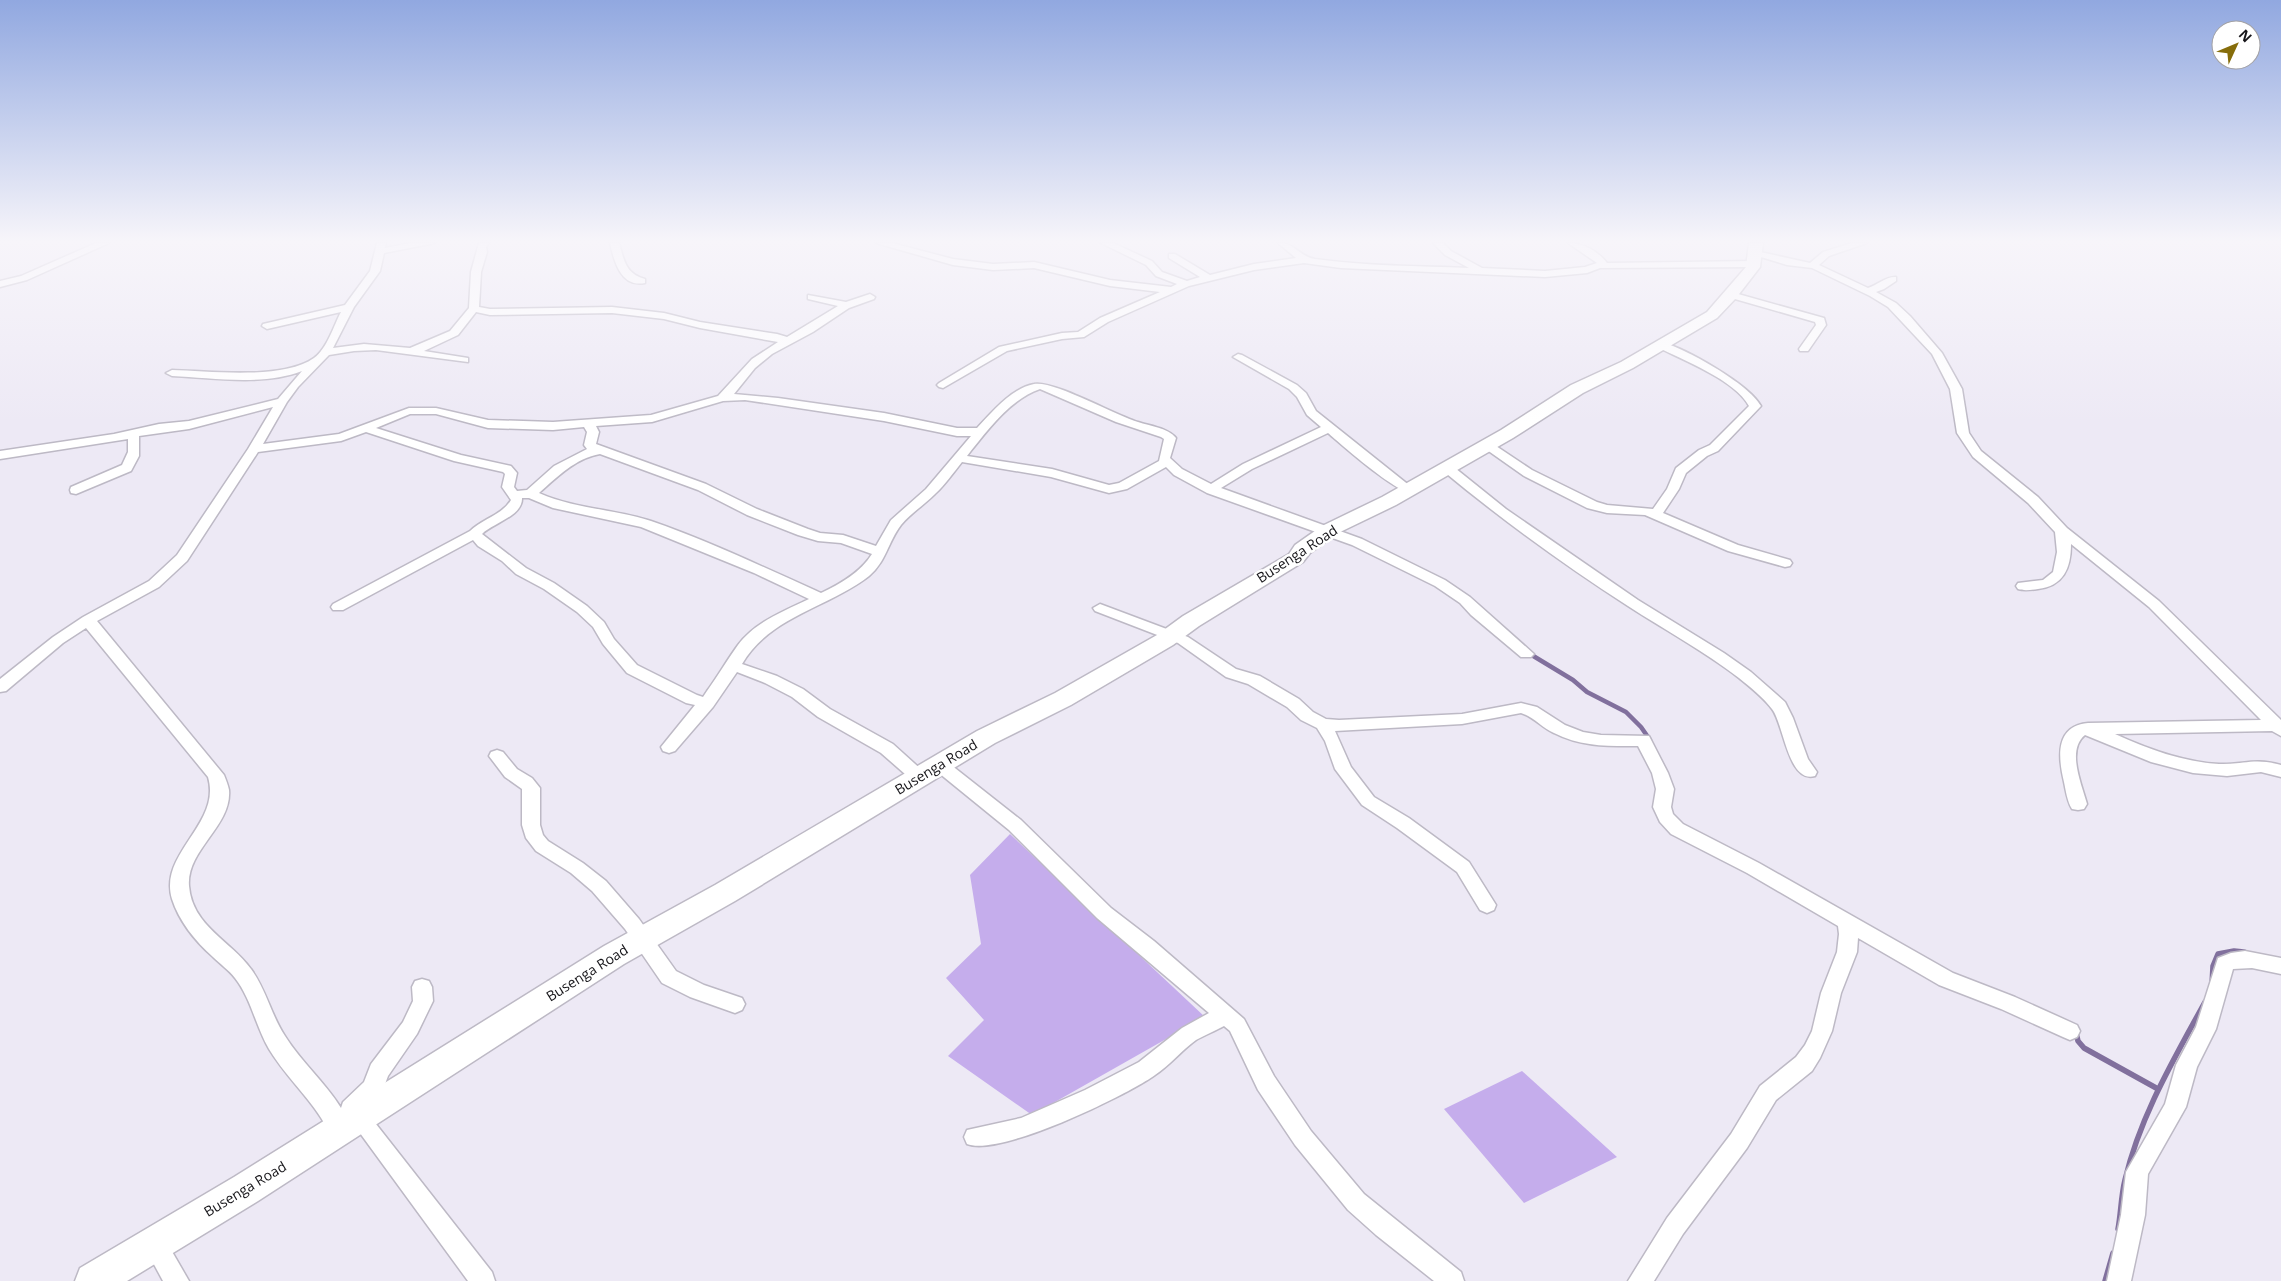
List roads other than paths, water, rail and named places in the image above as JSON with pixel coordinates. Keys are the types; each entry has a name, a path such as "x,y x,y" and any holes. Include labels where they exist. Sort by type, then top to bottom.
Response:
{"street":[{"path":"0,687 58,640 88,620 154,584 169,572 198,537 282,401 323,356 353,303"},
{"path":"474,303 474,309"},
{"path":"835,303 848,306"},
{"path":"254,449 328,440 366,428 396,415 422,410 436,411 488,424 553,426 652,418 722,398 729,394 755,362 786,340 811,329 856,303"},
{"path":"943,385 1004,349 1062,336 1080,335 1104,320 1144,303"},
{"name":"Busenga Road","path":"93,1281 642,939 725,893 986,737 1063,699 1296,558 1302,549 1329,530 1409,490 1446,467 1508,434 1577,389 1628,365 1712,314 1723,303"},
{"path":"1759,303 1820,320 1821,325 1804,349"},
{"path":"1888,303 1906,318 1937,353 1956,389 1963,433 1977,454 2033,500 2062,531 2154,604 2278,727"},
{"path":"267,326 349,308"},
{"path":"413,351 454,333 460,326 463,317 474,309 490,312 593,308 629,311 681,319 700,325 786,340"},
{"path":"1655,515 1673,489 1680,471 1714,448 1755,406 1750,396 1721,376 1661,345"},
{"path":"172,373 264,376 289,372 323,356 365,346 413,351 444,358 464,360"},
{"path":"1238,357 1293,387 1302,395 1311,413 1370,462 1409,490"},
{"path":"669,747 707,703 745,645 789,612 822,599 854,581 866,571 877,560 890,532 902,517 934,488 979,432 1014,400 1029,389 1040,386 1120,420 1165,434 1170,438 1170,444 1164,455 1166,462 1189,479 1212,490 1329,530 1452,590 1526,654"},
{"path":"722,398 778,401 884,417 957,432 979,432"},
{"path":"0,455 134,434 159,428 189,425 282,401"},
{"path":"588,423 593,432 590,445 596,450 615,454 702,487 752,512 818,538 843,539 881,552"},
{"path":"338,607 475,534 480,528 510,512 517,500 508,487 511,473 507,469 458,458 366,428"},
{"path":"1212,490 1215,485 1241,470 1329,428"},
{"path":"76,490 127,468 134,452 134,434"},
{"path":"1486,445 1528,472 1592,505 1607,509 1638,510 1655,515 1733,548 1785,564"},
{"path":"532,494 558,469 583,454 596,450"},
{"path":"959,458 1052,473 1109,489 1123,486 1166,462"},
{"path":"1446,467 1500,512 1626,598 1719,656 1746,676 1779,706 1801,762 1809,772"},
{"path":"515,495 532,494 553,504 621,516 646,524 759,570 822,599"},
{"path":"2023,586 2050,582 2058,575 2061,570 2064,543 2062,531"},
{"path":"475,534 483,543 507,558 521,571 549,586 582,609 599,625 608,641 632,669 692,699 707,703"},
{"path":"1100,608 1183,640 1232,672 1264,686 1292,702 1307,716 1323,724 1339,726 1462,719 1521,708 1531,709 1558,729 1596,742 1643,740 1660,773 1665,789 1662,806 1666,817 1677,829 1753,868 1946,979 2008,1003 2070,1031"},
{"path":"88,620 216,775 221,792 216,811 185,863 178,881 180,896 189,917 217,949 243,973 261,1004 270,1031 289,1062 346,1124 483,1281"},
{"path":"733,666 758,674 806,698 822,712 863,734 906,761 930,771 1015,825 1104,913 1148,947 1236,1025 1266,1083 1303,1138 1356,1202 1384,1228 1421,1254 1452,1281"},
{"path":"1323,724 1333,741 1343,769 1368,801 1403,823 1463,867 1487,905"},
{"path":"2078,804 2066,749 2070,739 2079,731 2091,729 2278,727"},
{"path":"2091,729 2121,745 2200,767 2228,770 2258,766 2281,771"},
{"path":"497,756 511,773 526,782 531,788 531,825 535,838 548,850 577,868 599,886 642,939 669,977 697,991 735,1004"},
{"path":"1640,1281 1674,1226 1739,1141 1768,1093 1804,1064 1813,1051 1822,1031 1831,993 1848,952 1849,934 1846,921"},
{"path":"2119,1281 2132,1215 2137,1172 2175,1107 2187,1065 2206,1030 2225,964 2232,959 2252,960 2281,966"},
{"path":"346,1124 373,1088 379,1072 410,1028 423,1001 422,987"},
{"path":"975,1137 1022,1128 1093,1097 1147,1068 1189,1034 1226,1015"},
{"path":"155,1244 177,1281"}],"waterway":[{"path":"1530,654 1573,680 1587,692 1626,712 1641,727 1650,740"},
{"path":"2212,984 2213,966 2218,954 2234,951 2244,952"},
{"path":"2118,1229 2125,1180 2139,1133 2159,1088 2205,1002"},
{"path":"2076,1033 2078,1041 2084,1048 2158,1089"},
{"path":"2105,1281 2113,1253"}]}
